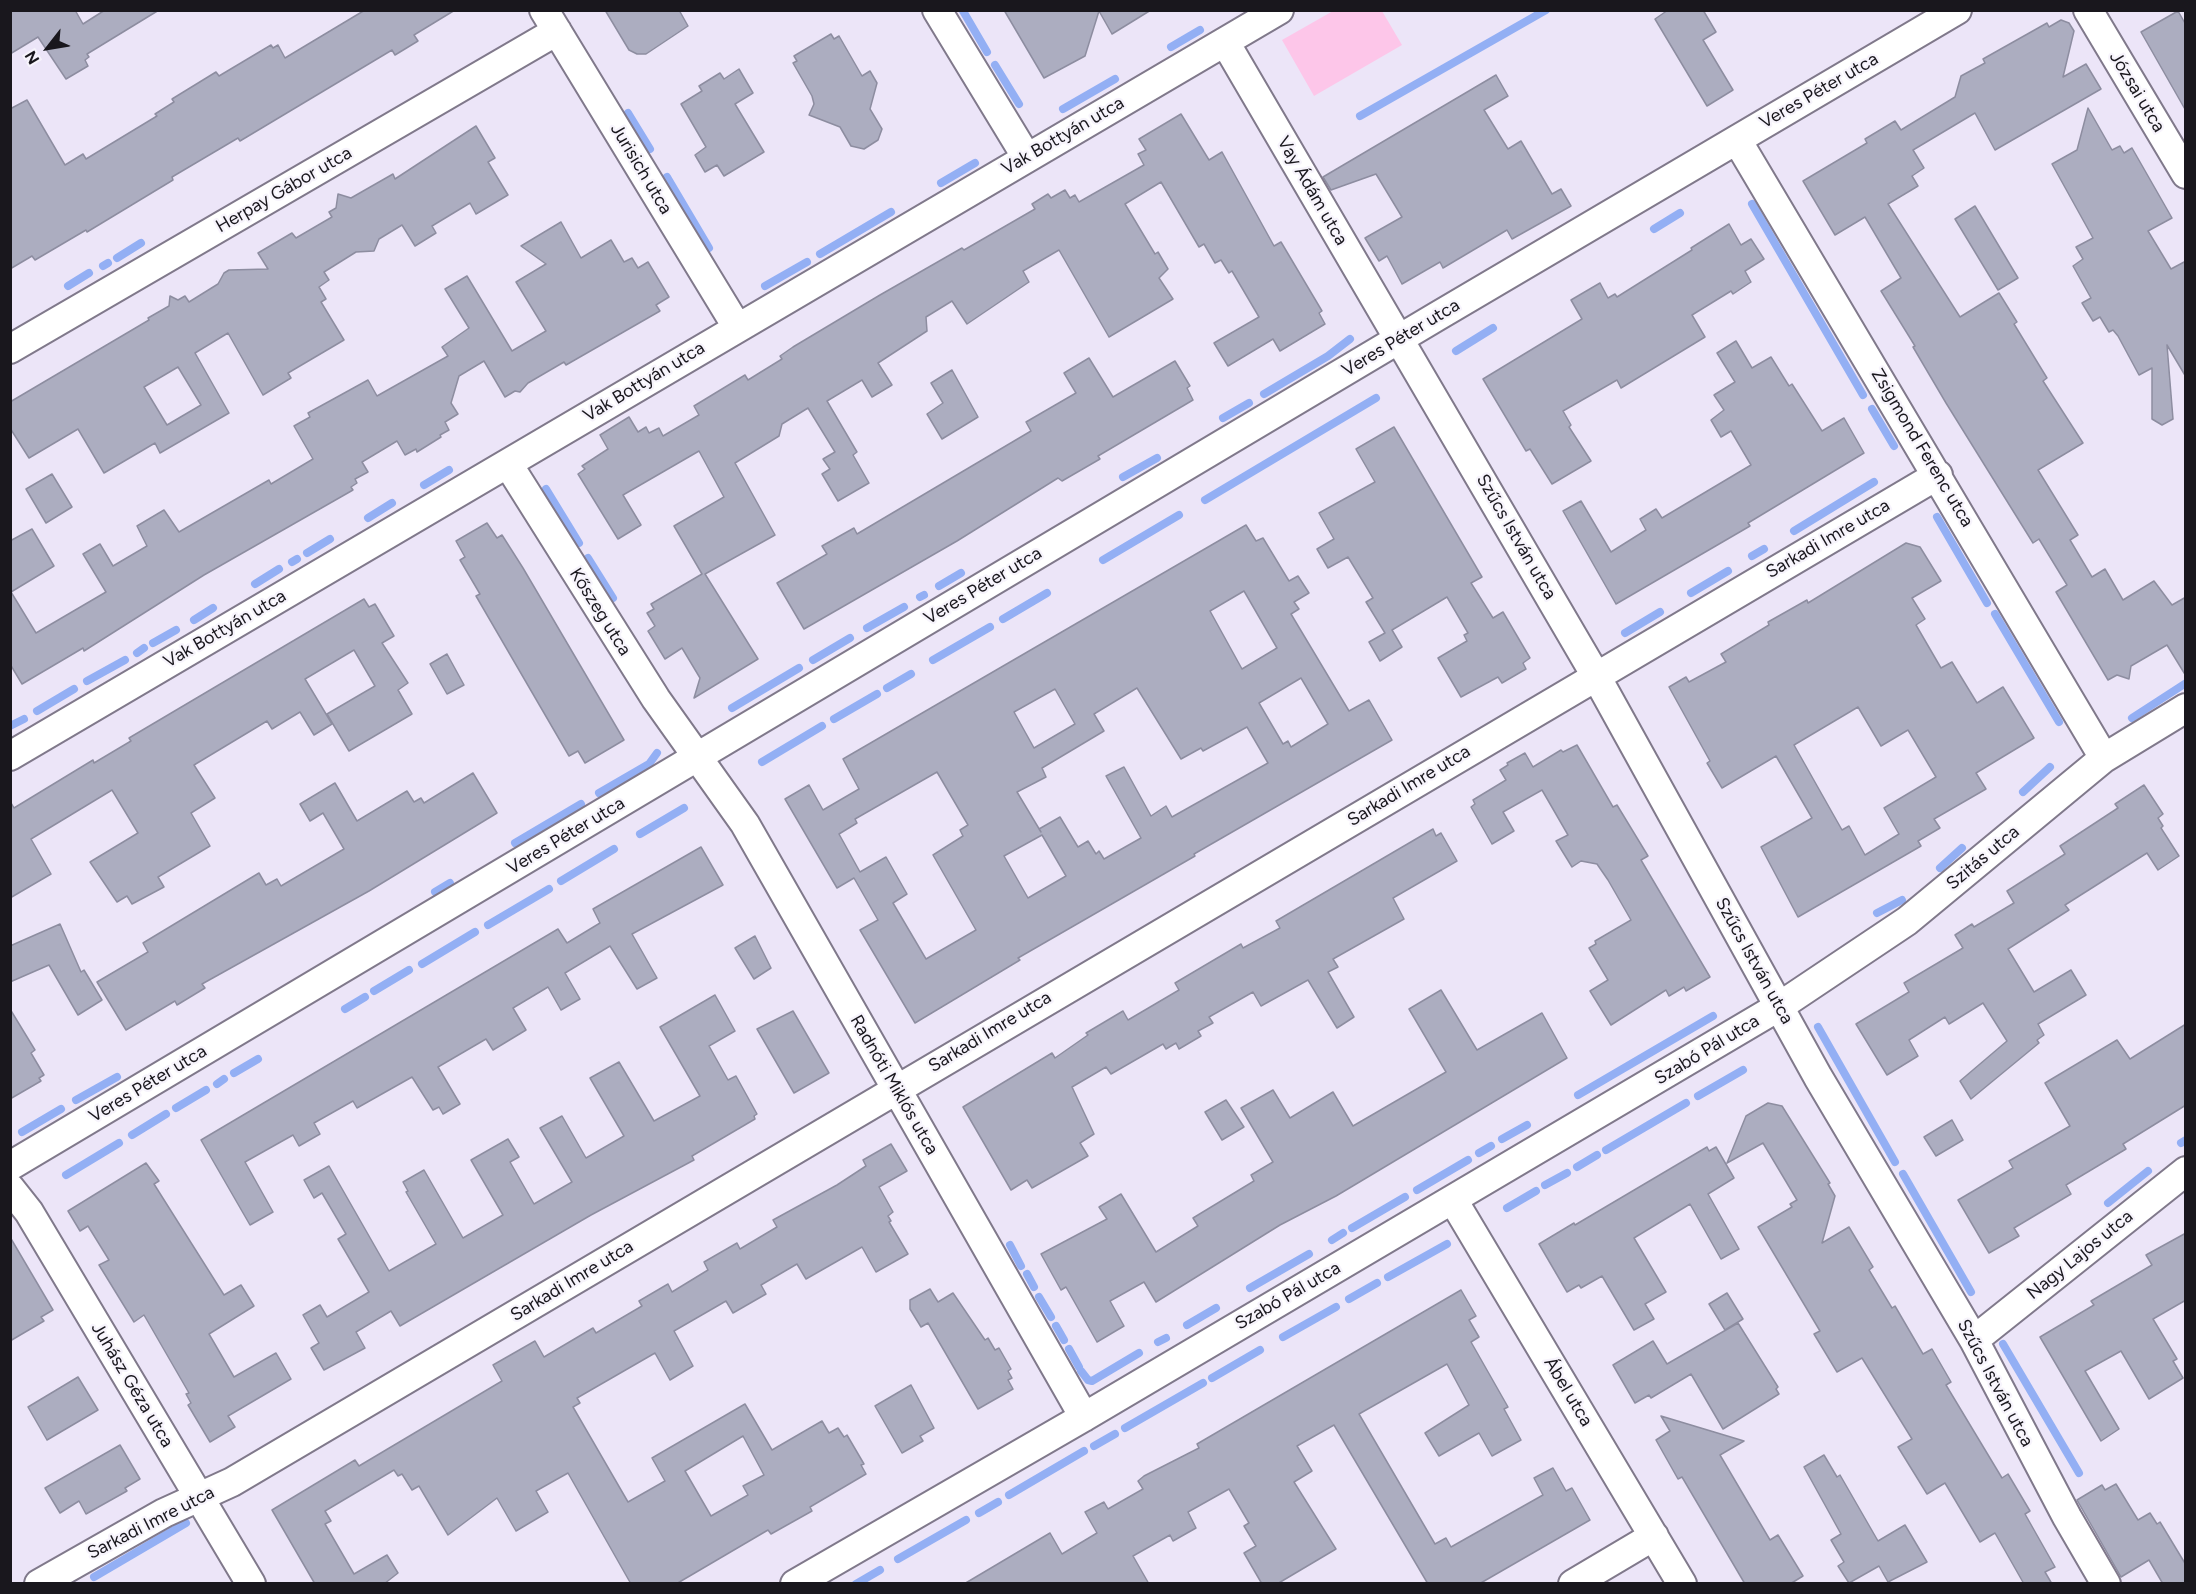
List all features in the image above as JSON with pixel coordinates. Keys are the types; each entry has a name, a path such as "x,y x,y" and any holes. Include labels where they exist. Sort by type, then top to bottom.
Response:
{"street":[{"path":"937,10 1027,158"},
{"name":"Vak Bottyán utca","path":"10,756 1279,10"},
{"name":"Veres Péter utca","path":"10,1166 1957,10"},
{"name":"Józsai utca","path":"2088,10 2186,174"},
{"name":"Jurisich utca","path":"551,21 737,327"},
{"name":"Herpay Gábor utca","path":"10,349 551,21"},
{"name":"Vay Ádám utca","path":"1225,42 1400,339"},
{"name":"Zsigmond Ferenc utca","path":"1737,140 2104,758"},
{"name":"Szűcs István utca","path":"1400,339 1596,675 1818,1077 1974,1340 2067,1517 2106,1584"},
{"name":"Kőszeg utca","path":"508,464 644,681 698,757"},
{"name":"Sarkadi Imre utca","path":"39,1584 155,1517 232,1482 1938,475"},
{"name":"Szitás utca","path":"1780,1006 1907,921 2104,758 2186,708"},
{"name":"Radnóti Miklós utca","path":"698,757 745,824 1084,1417"},
{"name":"Szabó Pál utca","path":"795,1584 1084,1417 1780,1006"},
{"name":"Nagy Lajos utca","path":"1974,1340 2186,1171"},
{"name":"Juhász Géza utca","path":"10,1188 29,1212 251,1584"},
{"name":"Ábel utca","path":"1453,1200 1683,1584"},
{"path":"1573,1584 1654,1536"}],"shaded area":[{"path":"1333,11 1382,11 1402,45 1314,96 1282,40"}],"building":[{"path":"10,10 75,10 83,24 105,10 159,10 87,54 89,57 85,60 88,66 66,79 38,37 10,54"},
{"path":"365,10 455,10 414,35 418,41 395,55 392,50 240,141 238,138 172,177 173,180 87,232 86,230 35,260 32,256 10,269 10,109 27,100 65,165 83,154 86,159 157,116 155,114 174,102 172,99 216,72 219,76 271,45 273,48 278,45 285,58"},
{"path":"605,10 679,10 688,26 646,54 637,54 629,50"},
{"path":"1004,10 1151,10 1112,34 1099,11 1085,56 1044,78"},
{"path":"1668,10 1703,10 1716,32 1703,40 1733,90 1707,106 1655,19"},
{"path":"2178,11 2186,25 2186,111 2141,32"},
{"path":"2061,20 2069,23 2074,31 2063,77 2086,64 2101,89 1995,150 1975,113 1913,150 1924,168 1912,176 1918,186 1888,204 1960,317 1999,293 2017,322 2014,324 2047,378 2043,381 2083,443 2038,470 2078,535 2070,540 2092,577 2105,569 2123,600 2154,581 2172,605 2186,597 2186,676 2167,645 2131,666 2129,679 2117,675 2108,680 2056,592 2067,585 2039,539 2033,543 1946,403 1881,291 1901,278 1865,217 1835,235 1803,181 1867,143 1865,139 1895,121 1901,130 1955,97 1961,76 1985,63 1983,59 2047,23 2049,27"},
{"path":"831,34 834,39 839,36 862,76 870,71 877,83 870,109 882,129 878,140 864,149 851,146 840,127 809,115 814,104 812,96 793,63 797,61 794,56"},
{"path":"739,69 753,93 735,104 764,152 724,176 717,165 705,172 695,155 706,147 681,104 702,91 699,86 720,73 724,79"},
{"path":"1496,75 1508,96 1484,110 1508,149 1521,141 1552,194 1561,189 1571,206 1512,239 1507,230 1443,268 1440,262 1402,284 1387,256 1379,261 1365,238 1402,217 1376,174 1331,190 1323,177"},
{"path":"2088,108 2112,150 2120,146 2124,153 2132,148 2172,218 2148,231 2171,269 2186,261 2186,377 2167,345 2173,419 2162,425 2152,419 2152,368 2139,375 2113,330 2109,332 2100,317 2093,321 2082,303 2091,298 2073,266 2083,259 2076,247 2093,238 2052,164 2077,150"},
{"path":"1181,114 1209,160 1222,152 1274,246 1281,242 1322,311 1319,313 1325,324 1280,351 1273,339 1228,366 1214,343 1259,317 1232,271 1229,273 1221,260 1215,263 1204,244 1199,247 1161,182 1125,204 1155,254 1158,252 1168,269 1159,278 1173,299 1109,337 1059,250 1023,271 1029,282 967,324 952,301 926,317 927,331 878,363 892,385 872,397 862,380 827,401 857,452 853,455 869,483 838,501 822,474 830,469 823,459 835,452 808,408 782,424 779,436 735,463 775,535 705,574 758,659 694,698 700,678 682,648 665,659 648,631 655,626 647,613 654,609 651,604 702,574 674,526 724,497 699,451 623,495 641,525 618,539 578,474 585,469 582,466 608,449 600,435 629,417 638,432 646,427 649,433 659,428 663,436 699,415 694,406 745,375 748,380 782,359 780,356 793,347 880,295 1035,209 1032,204 1048,194 1051,198 1065,190 1070,198 1075,195 1079,202 1144,165 1138,154 1146,150 1139,139"},
{"path":"476,126 495,158 488,162 508,195 476,214 470,203 432,226 436,233 415,246 402,225 379,239 374,251 356,252 324,272 329,280 319,287 326,299 321,302 344,340 288,373 291,378 263,395 228,333 195,353 229,413 160,453 155,443 104,473 78,429 29,458 10,428 10,402 149,320 148,318 169,306 170,296 178,300 185,296 189,302 218,284 224,273 229,270 268,269 258,253 292,233 296,238 332,217 329,212 336,208 338,194 351,198 393,174 395,179","holes":["178,367 201,405 167,425 144,387"]},
{"path":"1975,206 2018,278 1998,290 1955,219"},
{"path":"561,222 581,258 611,240 624,262 632,258 638,268 648,262 669,297 656,305 660,311 566,365 564,362 528,383 520,392 515,391 505,397 484,361 459,376 451,403 458,414 445,422 449,430 440,435 441,437 417,452 416,449 405,455 397,441 362,462 368,472 355,479 357,483 351,487 353,490 204,575 84,651 83,648 22,684 10,664 10,541 32,529 54,566 11,592 36,633 106,592 83,554 100,544 113,566 147,546 137,526 164,510 179,532 269,480 271,484 313,459 294,426 310,417 308,413 368,380 377,396 448,356 442,347 469,328 445,289 467,276 512,351 546,331 516,282 546,264 521,246"},
{"path":"1729,224 1741,245 1751,239 1764,259 1745,271 1751,282 1733,294 1731,291 1692,315 1705,337 1621,388 1617,380 1563,411 1571,425 1569,427 1591,461 1552,484 1530,449 1526,451 1483,379 1582,319 1571,300 1600,283 1608,298 1615,294 1617,297"},
{"path":"1736,341 1752,368 1771,357 1789,386 1792,384 1822,431 1844,418 1864,453 1748,523 1750,526 1616,604 1563,511 1581,501 1611,552 1646,530 1640,519 1656,509 1662,518 1751,465 1731,431 1721,437 1711,420 1724,410 1714,395 1735,382 1717,353"},
{"path":"1089,358 1113,397 1175,361 1190,386 1187,388 1193,400 1098,456 1100,459 1062,481 1058,478 957,541 804,629 777,583 827,554 822,546 854,528 857,534 1031,431 1026,422 1076,393 1064,373"},
{"path":"952,370 978,417 942,439 927,414 943,403 931,383"},
{"path":"1394,427 1482,577 1471,583 1493,618 1503,612 1530,658 1523,663 1526,669 1502,683 1498,677 1461,697 1438,658 1467,641 1464,635 1468,633 1447,597 1392,630 1402,647 1380,661 1369,642 1385,633 1366,602 1373,598 1348,557 1328,568 1317,549 1334,539 1319,513 1375,482 1356,449"},
{"path":"52,474 72,507 46,523 26,489"},
{"path":"487,523 497,538 502,535 523,568 624,740 585,763 578,751 569,756 476,596 480,594 460,560 465,557 456,541"},
{"path":"1246,525 1256,541 1263,538 1289,581 1298,576 1309,593 1294,602 1299,609 1291,614 1349,711 1369,700 1392,740 1018,958 1020,960 915,1023 860,930 878,920 854,878 837,888 785,799 809,785 823,810 859,789 843,759","holes":["1244,591 1277,648 1242,669 1210,611","1301,678 1328,724 1291,747 1288,741 1283,744 1259,703","1137,688 1181,759 1201,748 1203,751 1247,727 1268,763 1172,817 1166,806 1151,816 1124,767 1106,776 1141,838 1104,859 1099,851 1096,854 1088,841 1078,847 1060,817 1039,829 1017,792 1046,777 1042,768 1104,731 1094,714","1055,689 1075,724 1034,748 1014,712","937,772 968,825 960,830 963,836 933,855 976,930 926,959 893,903 907,894 886,857 860,872 839,834 857,823 855,819","1042,835 1066,876 1028,898 1004,856"]},
{"path":"1906,543 1920,547 1941,581 1912,598 1925,619 1916,625 1941,668 1952,662 1977,703 2003,687 2034,738 1976,773 1986,789 1934,819 1940,828 1918,841 1921,846 1798,917 1761,847 1812,818 1776,756 1722,788 1707,763 1710,761 1669,687 1686,677 1689,682 1726,662 1721,654 1769,625 1768,622 1807,600 1808,603","holes":["1858,707 1881,746 1908,730 1936,777 1884,808 1899,834 1865,855 1849,826 1842,830 1794,745"]},
{"path":"364,599 369,607 375,604 394,636 382,643 408,683 398,690 412,714 349,751 327,714 375,686 354,650 305,679 332,724 314,735 300,712 272,729 267,721 194,765 215,798 191,813 210,846 158,877 164,887 132,904 127,896 117,902 90,862 138,833 112,790 31,839 51,874 10,898 10,801 14,808 93,760 94,763 131,741 129,738"},
{"path":"447,654 464,685 447,694 430,664"},
{"path":"1577,745 1613,807 1617,805 1648,856 1641,860 1710,977 1686,991 1684,987 1669,996 1666,990 1611,1025 1590,991 1608,980 1589,948 1596,944 1595,941 1631,920 1608,880 1597,864 1581,861 1572,867 1556,841 1568,835 1542,790 1503,812 1514,831 1492,844 1471,807 1475,804 1473,800 1506,780 1500,770 1508,765 1507,763 1525,753 1533,767 1561,750 1563,752"},
{"path":"473,773 497,813 369,891 202,984 205,988 177,1005 175,1001 126,1030 97,982 148,952 143,943 259,873 266,885 277,879 281,886 344,849 323,813 310,821 300,804 335,783 357,821 407,791 414,802 421,798 424,803"},
{"path":"2144,785 2163,814 2158,818 2163,826 2161,828 2179,856 2158,870 2147,853 2065,905 2069,910 2008,949 2034,992 2071,970 2086,995 2038,1024 2044,1035 2037,1040 2039,1043 1971,1099 1960,1081 2007,1041 1983,1003 1949,1024 1945,1017 1909,1040 1918,1056 1887,1075 1856,1024 1909,992 1904,983 1963,948 1955,935 1972,924 1974,927 2014,903 2007,891 2065,854 2060,846 2118,808 2115,804"},
{"path":"1433,829 1436,836 1441,833 1457,861 1393,898 1404,919 1333,959 1338,967 1328,972 1354,1017 1337,1028 1308,980 1261,1006 1253,992 1209,1017 1213,1023 1198,1031 1201,1036 1179,1049 1176,1043 1166,1049 1163,1044 1111,1074 1106,1067 1072,1087 1094,1134 1080,1143 1088,1156 1032,1188 1027,1180 1011,1190 963,1107 1052,1053 1055,1058 1088,1035 1086,1033 1123,1011 1128,1020 1179,990 1175,983 1241,944 1243,948 1280,928 1276,921"},
{"path":"701,847 723,885 632,934 657,978 637,989 610,946 565,973 580,999 561,1010 548,987 513,1008 526,1030 493,1050 486,1039 438,1067 460,1104 443,1114 439,1107 433,1110 412,1077 357,1108 353,1101 314,1123 320,1134 299,1146 293,1135 245,1162 273,1212 250,1225 201,1140 558,929 567,943 600,923 593,909"},
{"path":"60,924 81,972 84,970 102,1000 78,1015 49,965 10,982 10,946"},
{"path":"755,936 771,968 754,979 735,948"},
{"path":"1441,990 1477,1050 1542,1013 1567,1058 1336,1196 1280,1225 1156,1302 1144,1282 1110,1301 1124,1326 1097,1342 1066,1287 1061,1290 1041,1254 1107,1219 1099,1207 1121,1194 1156,1252 1198,1226 1193,1218 1254,1181 1251,1175 1273,1162 1241,1108 1273,1090 1290,1118 1333,1092 1353,1126 1446,1072 1409,1009"},
{"path":"715,995 735,1031 709,1046 728,1080 736,1076 757,1114 754,1116 755,1119 692,1156 694,1160 591,1215 400,1326 391,1311 356,1332 365,1348 324,1370 311,1348 319,1343 303,1315 320,1305 327,1317 369,1292 338,1239 346,1234 322,1193 314,1198 304,1180 329,1166 389,1271 436,1244 406,1192 408,1191 403,1182 424,1170 463,1238 503,1215 471,1160 508,1139 519,1157 510,1162 534,1204 572,1182 540,1128 562,1116 586,1158 624,1136 590,1078 619,1062 654,1121 700,1096 660,1027"},
{"path":"10,1009 35,1050 31,1053 44,1075 39,1078 41,1081 10,1099"},
{"path":"793,1011 829,1073 794,1093 757,1029"},
{"path":"2186,1024 2186,1105 2123,1144 2126,1149 2066,1185 2071,1194 2014,1228 2019,1236 1989,1253 1958,1200 2013,1168 2009,1161 2070,1126 2045,1083 2117,1040 2130,1059"},
{"path":"1226,1100 1244,1127 1222,1140 1205,1112"},
{"path":"1768,1103 1782,1106 1830,1183 1828,1184 1835,1196 1822,1243 1849,1227 1873,1267 1869,1270 1892,1308 1895,1306 1923,1354 1932,1349 1951,1382 1946,1385 2002,1478 2008,1474 2030,1511 2025,1514 2055,1567 2045,1572 2052,1584 2024,1584 1995,1533 1980,1542 1945,1483 1927,1494 1898,1447 1912,1439 1862,1358 1837,1372 1814,1334 1820,1331 1758,1227 1792,1207 1790,1204 1797,1200 1763,1143 1727,1163 1746,1116"},
{"path":"1952,1120 1963,1140 1936,1156 1924,1137"},
{"path":"891,1144 907,1171 879,1187 893,1212 888,1216 891,1221 889,1222 908,1254 876,1272 862,1247 806,1279 797,1264 761,1285 766,1294 733,1313 726,1301 674,1331 693,1366 670,1380 655,1353 577,1398 580,1403 573,1407 628,1502 665,1481 652,1458 745,1404 772,1450 822,1421 829,1433 838,1428 844,1437 847,1435 864,1464 861,1465 866,1474 810,1507 812,1511 771,1534 768,1530 676,1584 631,1584 568,1473 536,1491 548,1512 516,1531 497,1498 448,1535 419,1486 412,1490 402,1474 398,1476 394,1470 325,1511 331,1521 325,1524 354,1574 387,1555 398,1573 384,1584 315,1584 272,1510 355,1460 359,1466 502,1381 493,1365 535,1341 544,1357 593,1328 596,1333 642,1306 639,1301 668,1284 672,1292 708,1270 704,1262 737,1243 740,1249 777,1227 773,1220 837,1185 866,1166 863,1160","holes":["743,1436 764,1475 743,1486 748,1495 711,1516 685,1471"]},
{"path":"1707,1147 1709,1151 1716,1147 1734,1178 1708,1194 1739,1249 1721,1259 1690,1204 1634,1238 1666,1292 1645,1304 1654,1319 1634,1330 1602,1276 1581,1288 1579,1285 1567,1292 1539,1244"},
{"path":"146,1163 159,1181 154,1184 224,1295 241,1285 254,1306 209,1334 234,1377 276,1353 291,1379 228,1416 235,1427 210,1442 188,1405 191,1403 186,1394 189,1393 144,1315 134,1322 99,1265 109,1260 88,1226 80,1231 68,1211"},
{"path":"2186,1233 2186,1300 2153,1319 2177,1359 2173,1361 2183,1378 2149,1399 2121,1351 2085,1371 2119,1429 2101,1441 2040,1337 2094,1305 2091,1301 2152,1265 2146,1255"},
{"path":"10,1237 53,1310 41,1317 44,1321 10,1341"},
{"path":"930,1289 938,1302 953,1293 985,1340 988,1338 995,1350 999,1348 1011,1369 1008,1371 1012,1378 1008,1380 1013,1389 978,1409 928,1323 921,1327 910,1309 910,1300"},
{"path":"1461,1290 1476,1316 1469,1320 1479,1337 1471,1342 1508,1407 1504,1409 1521,1440 1492,1456 1479,1433 1439,1456 1425,1433 1469,1405 1447,1364 1359,1414 1435,1544 1446,1538 1451,1547 1543,1495 1534,1478 1553,1468 1566,1491 1572,1488 1590,1520 1479,1584 1428,1584 1334,1425 1297,1446 1312,1471 1294,1482 1336,1549 1277,1584 1262,1584 1244,1553 1256,1546 1244,1526 1249,1523 1229,1489 1188,1512 1196,1528 1173,1541 1170,1535 1133,1556 1149,1584 964,1584 1050,1533 1062,1554 1097,1533 1085,1512 1104,1502 1108,1509 1143,1489 1138,1481 1144,1476 1199,1448 1197,1444"},
{"path":"1727,1293 1743,1319 1725,1330 1709,1304"},
{"path":"1738,1323 1778,1387 1776,1389 1779,1394 1723,1429 1691,1374 1651,1398 1649,1395 1635,1403 1613,1365 1653,1341 1667,1364"},
{"path":"78,1377 98,1410 47,1440 28,1407"},
{"path":"911,1385 934,1428 920,1436 923,1441 902,1453 875,1406"},
{"path":"1661,1416 1744,1441 1720,1455 1770,1540 1778,1535 1803,1576 1790,1584 1745,1584 1682,1477 1678,1479 1656,1440 1670,1431"},
{"path":"120,1445 140,1479 125,1488 127,1491 86,1514 79,1501 60,1513 45,1488"},
{"path":"1824,1455 1837,1477 1840,1475 1878,1541 1905,1525 1927,1562 1888,1582 1879,1566 1849,1583 1838,1566 1844,1562 1831,1540 1841,1534 1804,1467"},
{"path":"2116,1484 2138,1520 2150,1513 2157,1524 2160,1522 2186,1565 2186,1584 2163,1584 2149,1560 2121,1577 2077,1500 2102,1485 2105,1490"}],"waterway":[{"path":"1360,116 1546,10"},
{"path":"963,11 987,52"},
{"path":"1171,47 1200,30"},
{"path":"995,65 1019,104"},
{"path":"1063,109 1115,79"},
{"path":"628,113 650,149"},
{"path":"941,183 975,163"},
{"path":"667,177 709,248"},
{"path":"1752,204 1863,395"},
{"path":"820,254 891,212"},
{"path":"1654,229 1680,213"},
{"path":"117,258 141,243"},
{"path":"765,286 807,262"},
{"path":"103,266 108,263"},
{"path":"68,286 89,273"},
{"path":"1456,351 1493,328"},
{"path":"1264,394 1328,356 1350,339"},
{"path":"1205,500 1376,398"},
{"path":"1223,418 1249,403"},
{"path":"1872,409 1894,446"},
{"path":"1123,477 1157,458"},
{"path":"424,485 449,470"},
{"path":"1794,531 1874,482"},
{"path":"546,489 579,543"},
{"path":"368,518 392,503"},
{"path":"1103,560 1179,515"},
{"path":"1937,517 1987,603"},
{"path":"307,553 330,539"},
{"path":"1752,556 1764,549"},
{"path":"588,558 613,598"},
{"path":"292,562 297,559"},
{"path":"255,584 279,569"},
{"path":"1691,593 1728,571"},
{"path":"939,586 961,573"},
{"path":"1003,619 1047,593"},
{"path":"920,597 924,595"},
{"path":"867,628 904,607"},
{"path":"194,620 213,608"},
{"path":"1625,633 1660,612"},
{"path":"1995,614 2059,722"},
{"path":"933,660 990,627"},
{"path":"153,643 176,630"},
{"path":"813,660 850,638"},
{"path":"137,653 144,648"},
{"path":"87,681 125,660"},
{"path":"732,708 799,668"},
{"path":"887,688 911,674"},
{"path":"2132,718 2186,683"},
{"path":"37,711 74,689"},
{"path":"834,719 877,694"},
{"path":"10,726 24,719"},
{"path":"762,762 822,726"},
{"path":"599,793 649,764 657,753"},
{"path":"2023,792 2050,767"},
{"path":"515,843 581,804"},
{"path":"640,834 684,808"},
{"path":"1940,868 1962,848"},
{"path":"561,881 614,849"},
{"path":"435,892 450,883"},
{"path":"488,925 549,889"},
{"path":"1877,913 1902,900"},
{"path":"422,964 475,932"},
{"path":"374,991 409,970"},
{"path":"345,1009 365,997"},
{"path":"1578,1095 1713,1016"},
{"path":"1818,1027 1895,1162"},
{"path":"234,1073 258,1059"},
{"path":"1698,1096 1743,1070"},
{"path":"76,1100 117,1077"},
{"path":"217,1084 224,1079"},
{"path":"176,1108 206,1090"},
{"path":"1606,1150 1686,1103"},
{"path":"22,1132 61,1109"},
{"path":"132,1135 166,1114"},
{"path":"1502,1139 1527,1125"},
{"path":"2181,1143 2186,1140"},
{"path":"66,1175 119,1143"},
{"path":"1479,1153 1491,1146"},
{"path":"1577,1167 1597,1155"},
{"path":"1417,1190 1468,1160"},
{"path":"2108,1203 2148,1171"},
{"path":"1545,1185 1567,1173"},
{"path":"1903,1174 1971,1292"},
{"path":"1507,1208 1536,1191"},
{"path":"1352,1228 1405,1197"},
{"path":"1332,1240 1343,1233"},
{"path":"1388,1277 1447,1244"},
{"path":"1010,1245 1021,1266"},
{"path":"1250,1288 1309,1254"},
{"path":"1027,1274 1034,1287"},
{"path":"1349,1299 1377,1283"},
{"path":"1039,1297 1051,1317"},
{"path":"1283,1337 1336,1307"},
{"path":"1187,1325 1216,1308"},
{"path":"1056,1326 1064,1340"},
{"path":"1158,1342 1166,1338"},
{"path":"2003,1344 2079,1473"},
{"path":"1069,1349 1079,1367"},
{"path":"1212,1378 1260,1350"},
{"path":"1081,1371 1088,1380 1092,1381 1139,1353"},
{"path":"1125,1428 1203,1383"},
{"path":"1094,1446 1115,1434"},
{"path":"1009,1495 1084,1451"},
{"path":"979,1513 998,1502"},
{"path":"898,1559 966,1520"},
{"path":"94,1577 186,1523"},
{"path":"856,1584 880,1570"}]}
